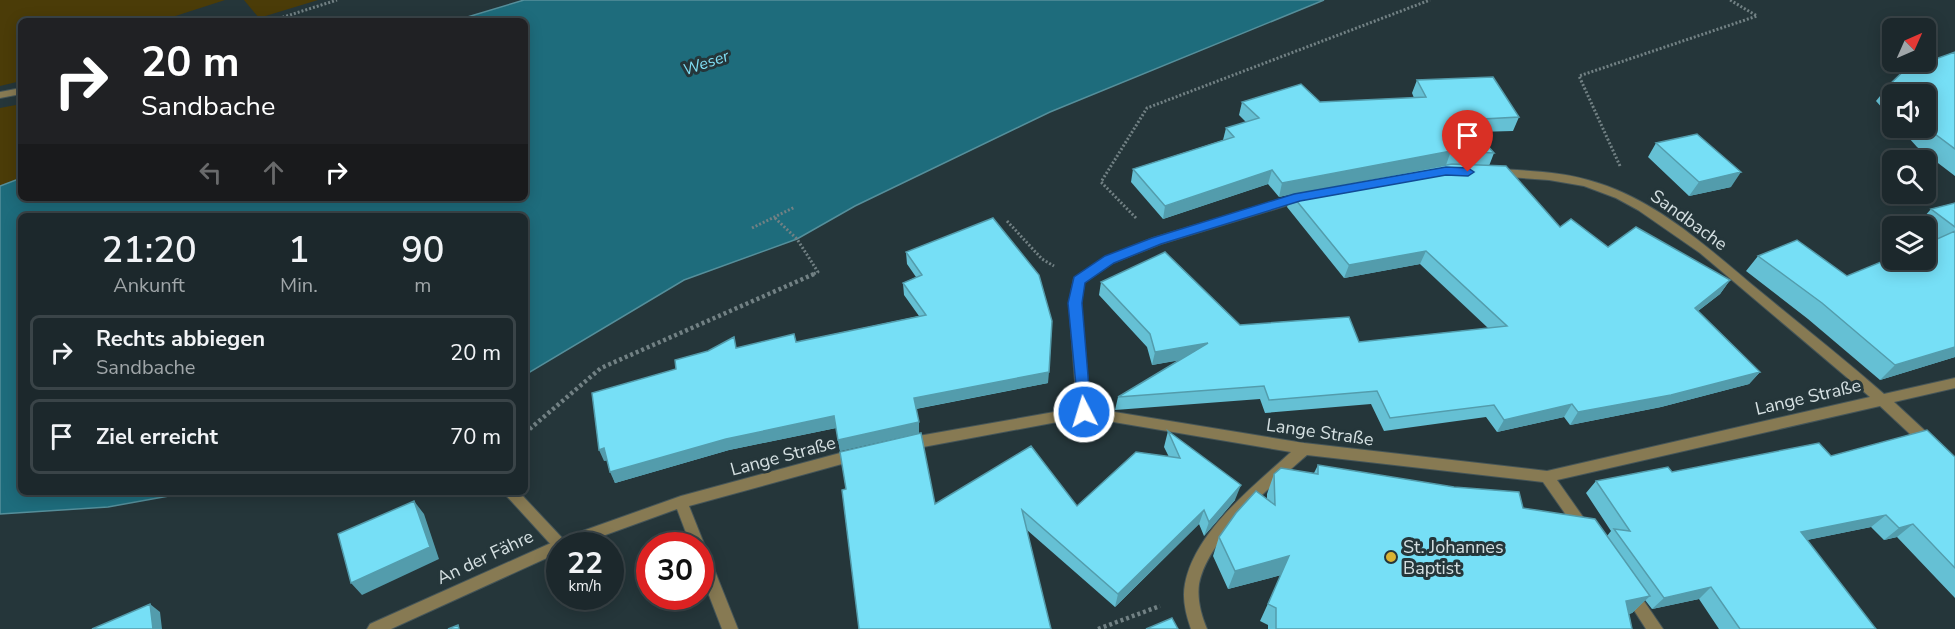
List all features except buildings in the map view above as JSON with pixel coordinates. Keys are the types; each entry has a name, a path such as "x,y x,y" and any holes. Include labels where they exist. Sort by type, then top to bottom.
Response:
{"street":[{"path":"0,95 18,92"},
{"name":"Sandbache","path":"1489,173 1554,176 1596,186 1642,206 1698,246 1882,398 1939,452"},
{"path":"1084,412 1075,303 1078,280 1109,260 1157,241 1299,197 1321,193"},
{"name":"Lange Straße","path":"893,446 1084,412 1304,449 1547,477 1955,383"},
{"path":"1199,629 1192,610 1192,581 1207,548 1245,503 1304,449"},
{"name":"Lange Straße","path":"681,502 871,451"},
{"path":"1547,477 1594,544"},
{"path":"513,495 548,532"},
{"path":"681,502 693,532"},
{"name":"An der Fähre","path":"597,532 681,502"},
{"name":"An der Fähre","path":"375,629 546,551"},
{"path":"1621,582 1655,629"},
{"path":"714,588 730,629"}],"path":[{"path":"280,18 337,0"},
{"path":"1157,241 1101,182 1147,108 1430,0"},
{"path":"1642,206 1579,76 1757,16 1730,0"},
{"path":"752,228 795,207"},
{"path":"528,430 601,368 818,272 797,239 775,218"},
{"path":"1007,221 1042,259 1078,280"},
{"path":"1098,629 1192,594"}],"shaded area":[{"path":"0,0 225,0 169,18 18,18 18,82 0,86"},
{"path":"244,0 318,0 259,18"},
{"path":"18,105 18,179 0,186 0,108"}],"water":[{"name":"Weser","path":"524,0 1324,0 1050,112 855,206 797,239 684,280 528,373 528,213 18,213 18,495 174,495 108,507 0,514 0,186 18,179 18,201 528,201 528,18 464,18"}],"place":[{"name":"St. Johannes Baptist","path":"1391,557"}],"route":[{"path":"1084,412 1075,303 1078,280 1109,260 1157,241 1299,197 1446,171 1468,172"}]}
